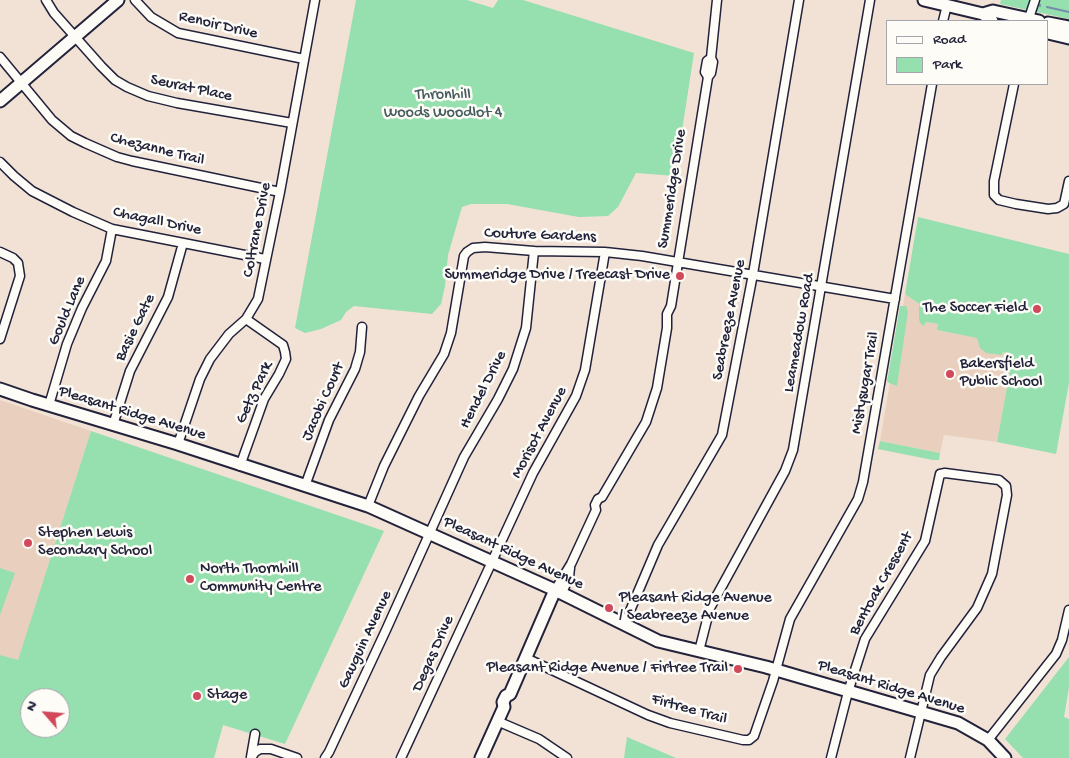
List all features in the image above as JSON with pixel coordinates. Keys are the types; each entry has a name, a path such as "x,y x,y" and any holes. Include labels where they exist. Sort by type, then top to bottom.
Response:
{"street":[{"name":"Seurat Place","path":"46,0 54,13 115,80 148,96 292,123"},
{"path":"0,101 118,0"},
{"name":"Renoir Drive","path":"136,0 151,16 178,33 304,60"},
{"name":"Coltrane Drive","path":"178,444 200,379 210,359 229,334 246,319 258,299 280,192 315,0"},
{"name":"Summeridge Drive","path":"481,758 504,707 503,702 506,696 510,694 538,634 548,621 558,591 569,577 571,564 596,510 595,505 598,498 602,497 646,422 657,388 667,328 666,318 671,306 708,77 712,73 713,62 711,58 718,0"},
{"name":"Seabreeze Avenue","path":"624,625 658,545 722,435 753,274 799,0"},
{"name":"Leameadow Road","path":"699,651 710,608 785,471 793,450 870,0"},
{"path":"924,0 988,18 994,11 1028,20"},
{"path":"1032,20 1035,0"},
{"path":"943,20 947,5"},
{"path":"1049,23 1069,27"},
{"path":"1049,33 1069,38"},
{"name":"Chezanne Trail","path":"0,57 52,120 71,136 117,157 280,192"},
{"name":"Mistysugar Trail","path":"776,670 790,619 858,499 863,482 932,85"},
{"path":"1014,85 994,181 994,194 1000,200 1016,204 1048,209 1056,208 1064,204 1069,181"},
{"name":"Chagall Drive","path":"0,162 32,191 112,229 265,258"},
{"name":"Gould Lane","path":"49,405 67,344 82,308 106,261 112,229"},
{"name":"Basie Gate","path":"113,426 130,371 168,297 183,243"},
{"name":"Couture Gardens","path":"368,506 384,466 419,396 444,354 451,333 462,266 467,252 474,248 605,252 642,256 895,299"},
{"name":"Hendel Drive","path":"430,533 464,457 513,369 526,328 534,251"},
{"path":"0,252 13,258 18,263 20,276 0,339"},
{"name":"Morisot Avenue","path":"493,562 533,473 576,396 585,370 605,252"},
{"name":"Getz Park","path":"240,466 264,399 286,360 286,352 283,346 246,319"},
{"name":"Jacobi Court","path":"305,486 329,420 355,369 360,352 362,327"},
{"name":"Pleasant Ridge Avenue","path":"0,389 113,426 178,444 240,466 368,506 558,591 658,641 776,670 958,723 988,740 1005,758"},
{"name":"Bentoak Crescent","path":"848,692 865,639 925,540 940,474 1000,480 1006,486 1007,495 992,574 977,608 941,657 930,676 920,711"},
{"name":"Gauguin Avenue","path":"325,758 430,533"},
{"name":"Degas Drive","path":"401,758 493,562"},
{"path":"988,740 1056,654 1062,640 1069,610"},
{"name":"Firtree Trail","path":"526,658 663,720 743,740 749,740 754,736 776,670"},
{"path":"831,758 848,692"},
{"path":"910,758 920,711"},
{"path":"498,721 539,739 567,758"},
{"path":"251,758 255,734"},
{"path":"251,758 260,749 270,749 297,758"}],"shaded area":[{"name":"Bakersfield Public School","path":"905,294 919,304 919,320 924,326 925,322 938,324 937,330 986,339 1003,355 1003,352 1013,354 997,442 944,435 940,453 880,441"},
{"name":"Stephen Lewis Secondary School","path":"0,400 91,431 18,661 0,655"}],"green space":[{"name":"Thronhill Woods Woodlot 4","path":"356,0 467,0 493,8 498,0 523,0 694,53 675,176 636,173 618,207 608,216 579,217 507,204 471,204 462,207 448,255 441,304 432,314 354,306 346,312 341,320 321,329 305,333 295,328"},
{"path":"1001,0 1069,0 1069,19 1000,4"},
{"path":"918,217 1069,254 1069,383 1056,454 997,442 1013,354 1003,352 1002,355 986,353 980,348 977,338 937,330 938,324 926,322 924,326 921,324 919,320 919,304 905,294"},
{"path":"900,306 906,306 908,312 897,386 887,382"},
{"path":"91,431 384,531 285,744 223,725 214,758 0,758 0,655 18,660"},
{"path":"880,441 940,453 939,460 878,449"},
{"path":"0,568 15,573 0,615"},
{"path":"1069,657 1069,687 1064,717 1069,719 1069,758 1023,758 1005,739"},
{"path":"627,737 676,758 624,758"}],"waterway":[{"path":"1047,7 1069,12"}],"place":[{"name":"Summeridge Drive / Treecast Drive","path":"680,276"},
{"name":"The Soccer Field","path":"1037,309"},
{"name":"Bakersfield Public School","path":"950,374"},
{"name":"Stephen Lewis Secondary School","path":"28,543"},
{"name":"North Thornhill Community Centre","path":"190,579"},
{"name":"Pleasant Ridge Avenue / Seabreeze Avenue","path":"609,608"},
{"name":"Pleasant Ridge Avenue / Firtree Trail","path":"738,669"},
{"name":"Stage","path":"197,696"}]}
